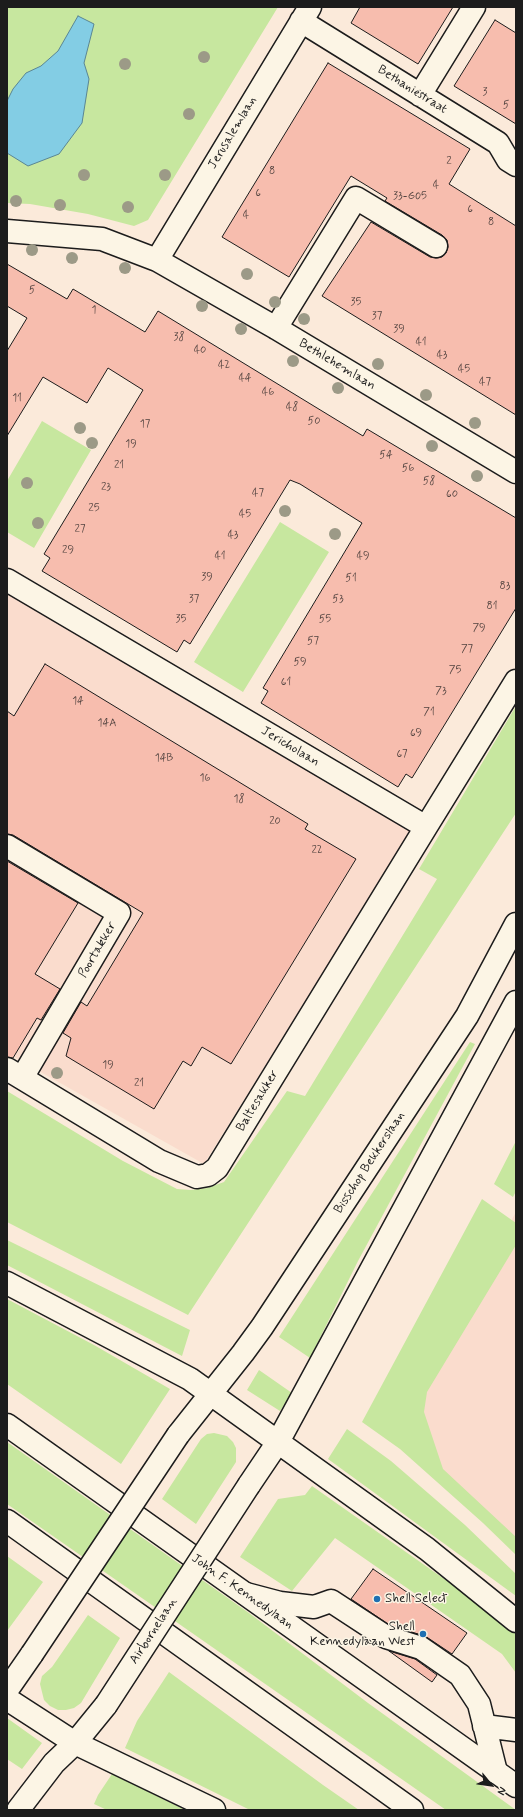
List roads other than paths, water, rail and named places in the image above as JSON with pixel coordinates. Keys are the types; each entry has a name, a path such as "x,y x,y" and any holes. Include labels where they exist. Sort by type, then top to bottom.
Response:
{"main road":[{"path":"420,95 474,7"},
{"name":"Bethaniëstraat","path":"305,14 420,95 498,143 508,160 516,165"},
{"name":"Jerusalemlaan","path":"157,260 305,14"},
{"path":"276,328 356,198 436,246"},
{"name":"Bethlehemlaan","path":"7,231 102,239 157,260 276,328 516,472"},
{"name":"Jericholaan","path":"7,580 426,827"},
{"path":"426,827 516,682"},
{"name":"Baltesakker","path":"15,1074 158,1161 197,1178 208,1175 217,1168 426,827"},
{"name":"Poortakker","path":"7,846 119,913 15,1074"},
{"name":"Bisschop Bekkerslaan","path":"211,1393 243,1354 262,1327 467,1016 516,924"},
{"path":"278,1442 516,1002"},
{"path":"7,1284 190,1379 427,1549 516,1621"},
{"path":"7,1690 178,1435 211,1393"},
{"name":"John F. Kennedylaan","path":"7,1425 516,1786"},
{"name":"Airbornelaan","path":"18,1810 54,1763 76,1742 106,1705 278,1442"},
{"path":"7,1521 412,1810"},
{"path":"243,1593 280,1603 314,1607 331,1601 386,1637 421,1648 460,1675 479,1704 496,1772"},
{"path":"7,1699 76,1742 214,1810"},
{"path":"484,1726 516,1730"}],"water":[{"path":"78,16 94,24 84,63 89,79 82,123 59,154 28,166 7,153 7,101 13,89 26,73 41,66 58,51"}],"place":[{"name":"Shell Select","path":"377,1599"},
{"name":"Shell Kennedylaan West","path":"423,1634"}]}
